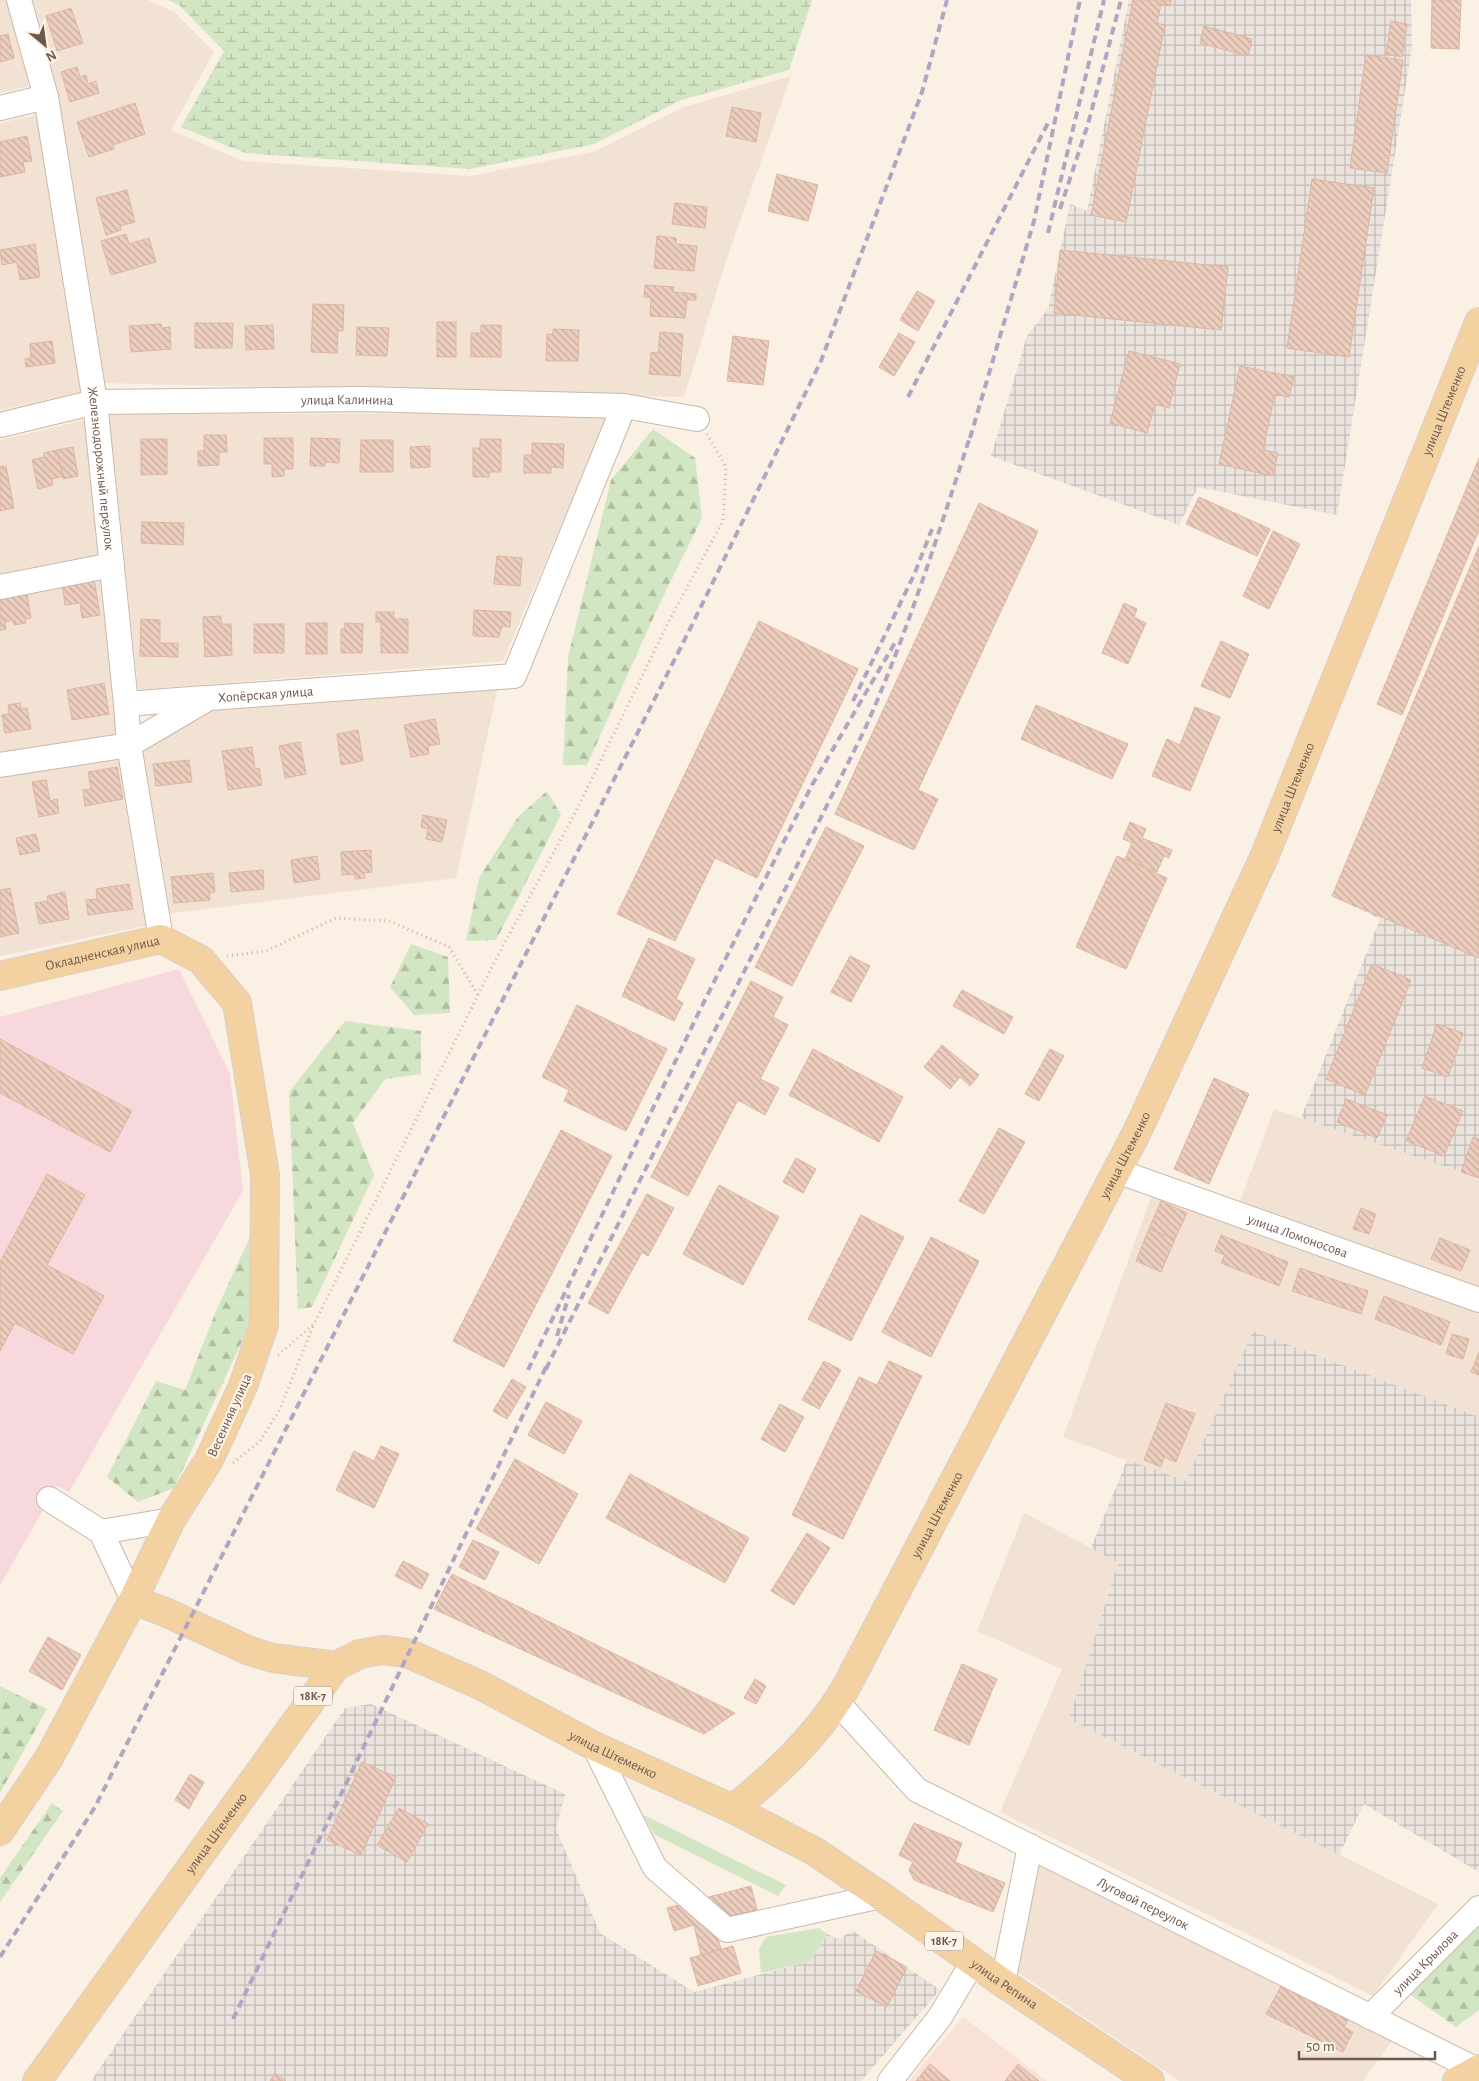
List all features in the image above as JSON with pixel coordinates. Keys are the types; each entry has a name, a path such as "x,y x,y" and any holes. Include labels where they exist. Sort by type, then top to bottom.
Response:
{"main road":[{"name":"улица Штеменко","path":"37,2081 336,1666 360,1654 383,1650 407,1653 480,1685 594,1746 733,1809 773,1777 803,1746 827,1717 837,1702 1137,1132 1265,855 1479,322"},
{"name":"Окладненская улица","path":"0,976 161,939 201,960"},
{"name":"Весенняя улица","path":"0,1831 49,1758 133,1600 171,1520 209,1460 244,1386 264,1325 265,1174 237,1003 201,960"},
{"path":"133,1600 250,1651 273,1658 336,1666"},
{"name":"улица Репина","path":"733,1809 814,1851 1003,1983 1150,2081"}],"street":[{"name":"Железнодорожный переулок","path":"19,0 46,98 94,402 129,745 161,939"},
{"path":"0,108 46,98"},
{"name":"улица Калинина","path":"0,425 94,402 362,399 624,406 697,419"},
{"name":"Хопёрская улица","path":"0,765 129,745 209,698 514,676 624,406"},
{"path":"0,587 112,565"},
{"path":"126,704 209,698"},
{"name":"улица Ломоносова","path":"1117,1171 1479,1300"},
{"path":"49,1499 101,1532 133,1600"},
{"path":"101,1532 171,1520"},
{"name":"Луговой переулок","path":"837,1702 917,1790 1370,2016 1471,2073"},
{"path":"594,1746 655,1868 727,1930 881,1896"},
{"path":"1003,1983 1030,1846"},
{"name":"улица Крылова","path":"1370,2016 1479,1908"},
{"path":"890,2081 940,2018 973,1962"}],"path":[{"path":"229,1466 260,1441 279,1411 314,1324 478,994 575,813 671,617 723,520 726,467 697,419"},
{"path":"201,960 266,951 336,918 389,921 449,947 478,994"},
{"path":"272,1361 314,1324"}],"shaded area":[{"path":"0,0 8,0 30,86 0,93"},
{"path":"26,0 148,0 174,12 214,52 171,130 243,161 470,176 596,151 684,107 791,76 725,264 684,397 105,383 51,99"},
{"path":"1129,0 1411,0 1412,47 1337,515 1198,487 1179,525 991,456 1027,336 1048,309 1070,204 1087,211"},
{"path":"41,114 80,392 0,410 0,123"},
{"path":"609,413 503,661 138,690 109,414"},
{"path":"85,420 101,559 0,579 0,440"},
{"path":"1479,547 1479,1178 1301,1118 1380,919 1332,896"},
{"path":"104,572 117,735 0,754 0,593"},
{"path":"498,687 456,878 166,914 138,749 211,710"},
{"path":"125,752 150,925 0,956 0,772"},
{"path":"179,969 230,1074 243,1191 69,1492 57,1486 0,1585 0,1017"},
{"path":"1274,1109 1479,1178 1479,1293 1238,1207"},
{"path":"1154,1190 1479,1307 1479,1417 1253,1331 1186,1482 1063,1437"},
{"path":"1253,1331 1479,1417 1479,1872 1364,1804 1339,1855 1069,1719 1118,1563 1091,1548 1127,1460 1186,1481"},
{"path":"1024,1513 1118,1562 1069,1719 1438,1904 1373,1996 1000,1812 1062,1669 977,1631"},
{"path":"371,1704 565,1794 556,1829 600,1933 694,1992 811,1961 827,1934 838,1939 853,1931 940,1990 861,2081 91,2081 345,1708"},
{"path":"1035,1858 1394,2038 1363,2081 1179,2081 1016,1971"},
{"path":"963,2017 1047,2081 909,2081"}],"green space":[{"path":"168,0 812,0 789,70 681,100 594,144 470,169 245,153 181,127 224,51 179,5"},
{"path":"653,429 695,458 702,518 659,605 587,765 563,765 568,657 611,480"},
{"path":"547,791 561,815 496,940 466,941 479,878 518,817"},
{"path":"411,944 448,957 450,1013 414,1015 390,987"},
{"path":"345,1021 421,1031 421,1074 385,1079 353,1123 374,1175 312,1307 298,1309 289,1092"},
{"path":"259,1217 252,1320 174,1488 138,1502 107,1477 156,1381 185,1390 216,1311"},
{"path":"0,1686 47,1709 0,1793"},
{"path":"52,1803 63,1811 0,1902 0,1878"},
{"path":"643,1815 786,1885 778,1896 655,1835"},
{"path":"1479,1923 1479,2010 1456,2027 1408,1993"},
{"path":"819,1928 827,1934 811,1961 761,1973 759,1948 766,1937"}],"building":[{"path":"1133,0 1171,0 1170,6 1161,4 1157,23 1165,25 1126,222 1091,215"},
{"path":"1432,0 1461,0 1459,49 1431,48"},
{"path":"71,8 83,43 57,51 46,16"},
{"path":"1391,21 1407,24 1402,57 1386,54"},
{"path":"1204,26 1252,39 1248,56 1200,43"},
{"path":"8,34 14,58 0,62 0,36"},
{"path":"1366,55 1403,60 1387,173 1350,168"},
{"path":"77,67 80,77 86,75 88,84 96,81 99,93 70,102 61,72"},
{"path":"135,103 145,134 113,145 114,149 89,157 77,122"},
{"path":"732,107 761,113 756,142 726,136"},
{"path":"27,136 32,161 23,162 25,172 0,177 0,142"},
{"path":"777,174 818,185 808,221 768,211"},
{"path":"1312,179 1374,188 1349,357 1287,348"},
{"path":"127,190 135,222 120,226 121,230 106,235 96,198"},
{"path":"675,203 707,207 705,228 672,224"},
{"path":"126,234 129,244 149,238 156,262 111,275 101,241"},
{"path":"657,236 676,238 676,244 697,246 694,271 654,268"},
{"path":"35,244 40,277 20,280 17,262 2,265 0,250"},
{"path":"1060,250 1228,267 1221,330 1054,313"},
{"path":"645,285 674,287 673,292 696,294 696,300 687,300 685,318 650,316 651,298 644,297"},
{"path":"917,291 935,301 918,331 900,320"},
{"path":"313,304 344,305 343,331 338,331 337,353 311,352"},
{"path":"437,322 456,322 456,357 437,357"},
{"path":"195,323 233,323 232,348 195,348"},
{"path":"161,324 162,328 170,327 171,349 131,352 129,326"},
{"path":"273,325 274,349 246,350 245,326"},
{"path":"481,325 501,325 501,357 471,357 471,333 481,333"},
{"path":"357,327 389,328 387,356 356,355"},
{"path":"553,329 579,330 578,361 546,361 547,334 553,334"},
{"path":"660,332 683,334 680,376 649,374 651,352 658,353"},
{"path":"899,333 915,342 894,376 879,367"},
{"path":"733,336 769,341 763,385 727,381"},
{"path":"52,341 55,363 26,367 25,359 31,358 30,344"},
{"path":"1129,351 1180,364 1169,408 1155,404 1147,433 1110,423"},
{"path":"1240,366 1294,377 1289,397 1275,394 1263,450 1278,453 1273,476 1219,464"},
{"path":"204,435 226,435 227,452 219,452 219,465 198,466 198,451 204,451"},
{"path":"264,438 293,438 293,469 284,469 284,476 272,477 272,464 264,464"},
{"path":"311,438 340,439 339,463 325,462 325,466 310,466"},
{"path":"141,439 167,439 167,474 141,475"},
{"path":"480,439 501,439 501,472 489,472 489,477 473,477 473,448 480,448"},
{"path":"361,440 393,440 393,472 360,472"},
{"path":"532,443 564,444 563,468 551,467 551,473 524,473 524,455 532,455"},
{"path":"430,446 430,467 411,468 410,447"},
{"path":"73,447 78,476 63,479 57,450"},
{"path":"57,450 63,476 52,479 53,485 38,489 32,460 44,457 44,453"},
{"path":"1479,458 1479,530 1402,715 1377,704"},
{"path":"6,466 14,508 0,511 0,467"},
{"path":"1199,497 1270,529 1257,556 1186,524"},
{"path":"979,503 1038,531 918,790 938,799 914,850 835,814"},
{"path":"142,522 184,523 183,545 141,543"},
{"path":"1273,531 1300,544 1269,609 1243,596"},
{"path":"1479,546 1479,958 1332,896"},
{"path":"497,556 522,558 520,586 494,584"},
{"path":"94,579 100,615 82,618 80,603 65,605 62,584"},
{"path":"26,589 31,618 25,619 26,623 14,625 13,620 5,622 6,629 0,630 0,594"},
{"path":"1124,603 1137,609 1134,617 1146,623 1128,664 1102,653"},
{"path":"474,610 511,612 510,627 502,626 499,637 473,636"},
{"path":"376,612 394,612 394,619 408,619 408,653 381,653 381,622 376,622"},
{"path":"221,616 221,624 231,624 232,655 205,657 203,617"},
{"path":"141,619 160,620 160,643 178,643 178,657 140,656"},
{"path":"759,621 858,669 757,878 715,858 675,941 617,914"},
{"path":"306,623 327,623 327,654 306,654"},
{"path":"345,623 363,624 362,653 341,653 341,629 344,629"},
{"path":"254,624 284,624 284,653 254,653"},
{"path":"1221,641 1249,654 1230,698 1201,686"},
{"path":"104,683 109,714 72,720 67,690"},
{"path":"20,703 21,709 27,708 31,729 5,733 2,715 9,714 8,705"},
{"path":"1036,705 1128,744 1112,779 1021,739"},
{"path":"1195,707 1220,717 1190,791 1152,776 1167,739 1180,745"},
{"path":"435,719 440,744 428,746 429,754 411,757 404,725"},
{"path":"358,730 363,761 341,765 337,734"},
{"path":"300,742 306,774 285,778 279,746"},
{"path":"252,747 255,769 259,768 262,785 228,790 222,751"},
{"path":"189,760 192,782 156,786 153,764"},
{"path":"117,767 123,799 85,806 83,790 91,789 88,772"},
{"path":"46,780 50,801 57,799 59,813 39,817 32,782"},
{"path":"423,815 447,820 442,842 426,839 428,829 421,827"},
{"path":"1130,822 1146,829 1142,838 1172,850 1169,858 1164,856 1157,872 1125,859 1132,843 1123,839"},
{"path":"826,827 864,846 792,986 755,967"},
{"path":"36,834 40,851 20,855 16,838"},
{"path":"371,850 372,872 364,873 365,878 355,879 355,874 342,875 341,852"},
{"path":"317,856 320,879 294,883 291,860"},
{"path":"1117,856 1167,878 1126,969 1076,947"},
{"path":"263,870 264,889 231,892 229,873"},
{"path":"213,873 215,892 209,893 210,900 174,903 171,877"},
{"path":"129,884 133,909 88,915 86,900 97,899 96,889"},
{"path":"10,888 19,933 0,937 0,890"},
{"path":"65,892 69,919 39,924 35,903 48,901 47,896"},
{"path":"649,938 695,959 676,999 683,1003 674,1021 622,996"},
{"path":"850,956 870,966 851,1002 831,992"},
{"path":"1372,964 1411,980 1365,1095 1326,1079"},
{"path":"751,981 783,997 773,1017 788,1025 760,1079 779,1088 765,1115 738,1100 688,1196 651,1177"},
{"path":"962,990 1013,1017 1004,1034 953,1006"},
{"path":"577,1005 667,1049 626,1131 564,1101 569,1090 542,1077"},
{"path":"1437,1024 1463,1033 1448,1077 1422,1068"},
{"path":"0,1039 132,1111 110,1152 0,1093"},
{"path":"942,1045 979,1075 970,1086 960,1077 950,1089 924,1067"},
{"path":"813,1049 903,1097 879,1142 789,1095"},
{"path":"1050,1049 1064,1056 1039,1101 1025,1094"},
{"path":"1214,1078 1249,1094 1209,1184 1174,1169"},
{"path":"1425,1096 1463,1111 1444,1156 1406,1141"},
{"path":"1346,1099 1387,1115 1377,1138 1337,1122"},
{"path":"999,1128 1025,1142 984,1214 959,1201"},
{"path":"561,1130 612,1156 504,1367 453,1341"},
{"path":"1473,1137 1479,1139 1479,1178 1461,1172"},
{"path":"796,1158 816,1169 803,1193 783,1182"},
{"path":"47,1174 85,1195 47,1265 104,1296 73,1354 15,1323 0,1351 0,1262"},
{"path":"719,1185 779,1217 743,1285 683,1254"},
{"path":"647,1194 674,1208 648,1256 642,1252 608,1314 588,1303"},
{"path":"1161,1201 1187,1213 1175,1239 1149,1229"},
{"path":"1361,1208 1376,1214 1369,1234 1353,1229"},
{"path":"861,1215 904,1237 851,1341 808,1319"},
{"path":"1149,1229 1175,1239 1161,1272 1136,1261"},
{"path":"1221,1235 1288,1262 1279,1286 1221,1263 1225,1255 1215,1251"},
{"path":"931,1237 979,1261 931,1357 882,1332"},
{"path":"1440,1238 1470,1250 1461,1271 1431,1259"},
{"path":"1300,1268 1368,1291 1361,1314 1292,1291"},
{"path":"1384,1296 1450,1322 1441,1345 1375,1319"},
{"path":"1452,1334 1469,1339 1463,1359 1446,1354"},
{"path":"1479,1352 1479,1375 1471,1372"},
{"path":"824,1361 841,1370 819,1409 802,1400"},
{"path":"889,1361 922,1376 843,1539 792,1515 859,1377 877,1385"},
{"path":"512,1379 526,1387 507,1419 493,1411"},
{"path":"546,1402 582,1421 564,1454 528,1435"},
{"path":"1166,1403 1195,1414 1176,1462 1164,1457 1161,1467 1144,1460"},
{"path":"780,1404 804,1417 785,1452 761,1439"},
{"path":"381,1446 399,1454 374,1508 336,1490 354,1451 374,1461"},
{"path":"515,1459 578,1494 539,1564 476,1529"},
{"path":"630,1474 749,1538 725,1583 606,1518"},
{"path":"807,1533 830,1548 794,1605 771,1591"},
{"path":"473,1540 499,1552 485,1580 459,1567"},
{"path":"403,1561 429,1574 421,1589 395,1576"},
{"path":"452,1574 735,1713 704,1734 434,1609"},
{"path":"48,1637 81,1655 62,1690 29,1671"},
{"path":"962,1664 997,1679 969,1745 934,1730"},
{"path":"755,1679 766,1686 756,1704 744,1698"},
{"path":"362,1762 396,1777 361,1855 327,1840"},
{"path":"190,1774 204,1782 189,1809 175,1800"},
{"path":"399,1808 428,1824 407,1862 377,1845"},
{"path":"914,1823 962,1843 955,1862 1005,1883 993,1912 914,1880 909,1870 913,1862 899,1855"},
{"path":"751,1886 757,1910 713,1920 721,1949 701,1955 694,1925 674,1931 667,1908"},
{"path":"733,1946 741,1973 698,1986 690,1958"},
{"path":"876,1951 907,1967 887,2007 856,1991"},
{"path":"1281,1986 1348,2020 1344,2027 1353,2032 1343,2052 1266,2014"},
{"path":"930,2064 950,2081 916,2081"},
{"path":"1018,2064 1039,2081 1005,2081"},
{"path":"275,2073 286,2081 270,2081"}],"railway":[{"path":"0,1957 95,1807 690,629 821,361 922,92 947,0"},
{"path":"970,438 1034,221 1080,0"},
{"path":"1048,233 1104,0"},
{"path":"1060,209 1088,124 1121,0"},
{"path":"908,397 1050,119"},
{"path":"546,1369 864,731 908,621 971,434"},
{"path":"853,701 914,575 932,529"},
{"path":"528,1370 697,1016 812,785 896,641"},
{"path":"557,1336 569,1295"},
{"path":"233,2019 547,1365"}]}
